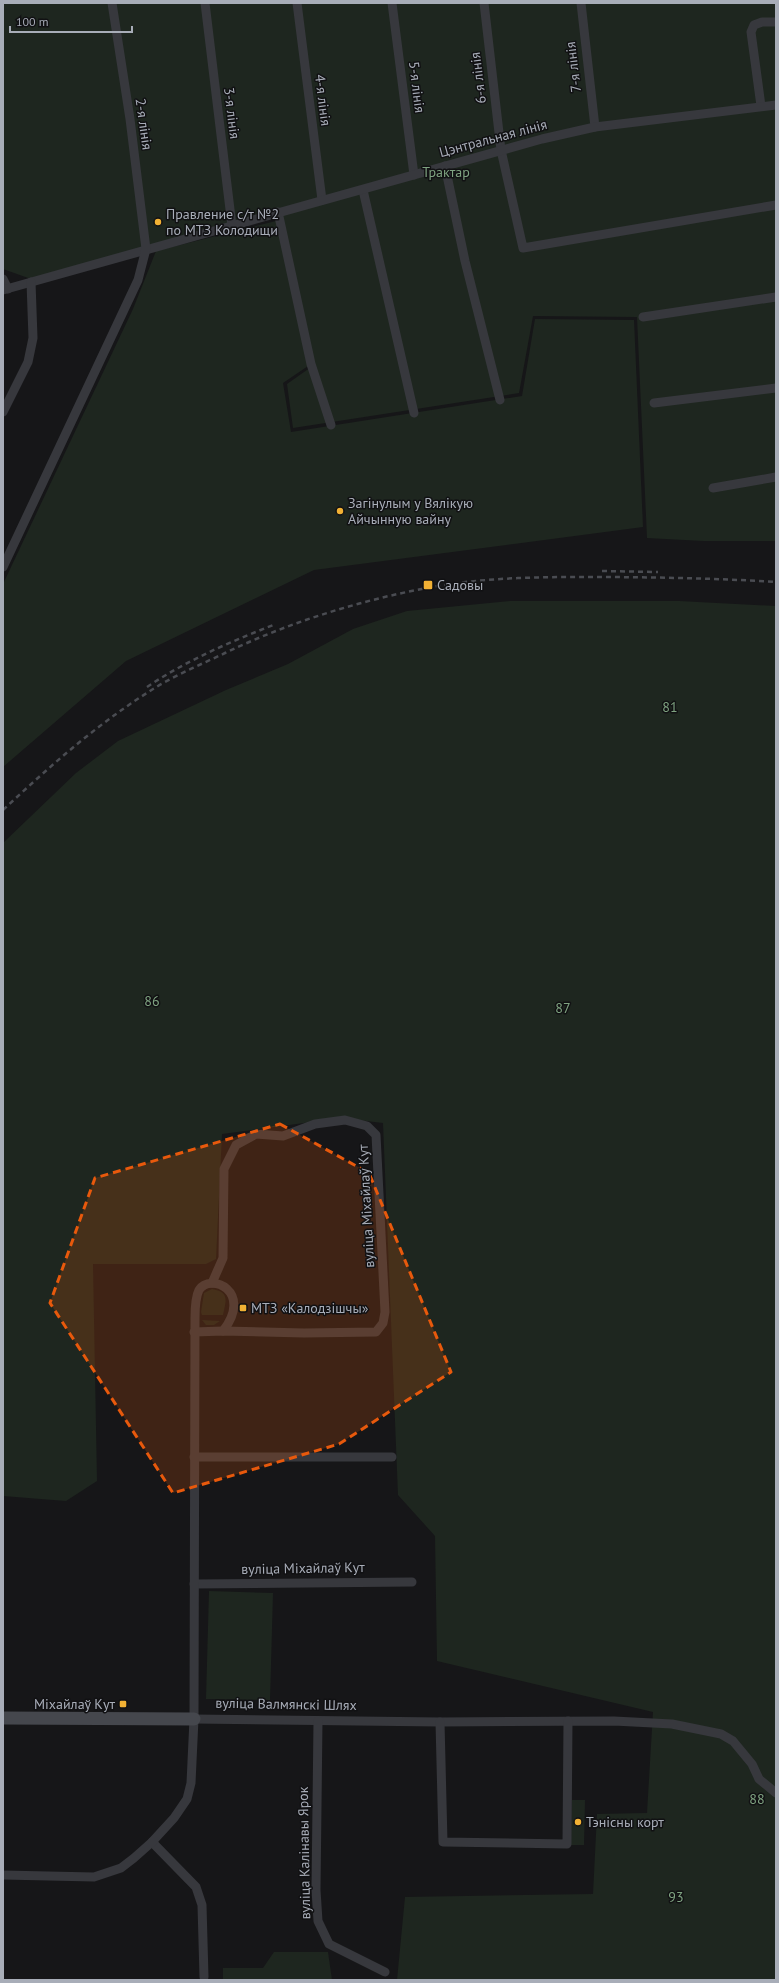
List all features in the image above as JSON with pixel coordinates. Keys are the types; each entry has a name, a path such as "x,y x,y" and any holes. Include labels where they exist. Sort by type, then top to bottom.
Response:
{"street":[{"name":"2-я лінія","path":"112,3 130,119 146,250"},
{"name":"3-я лінія","path":"204,3 232,226"},
{"name":"4-я лінія","path":"297,3 322,200"},
{"name":"5-я лінія","path":"392,3 414,175"},
{"name":"6-я лінія","path":"484,3 501,150 523,248 776,205"},
{"name":"7-я лінія","path":"580,3 595,127"},
{"path":"761,106 751,32 754,25 762,22 776,22"},
{"name":"Цэнтральная лінія","path":"5,289 278,212 363,190 542,138 595,127 776,105"},
{"path":"445,166 465,261 500,400"},
{"path":"363,190 414,413"},
{"path":"278,212 311,364 331,425"},
{"path":"3,567 138,280 146,250"},
{"path":"3,278 5,289"},
{"path":"3,412 28,362 33,338 31,282"},
{"path":"643,317 776,296"},
{"path":"654,403 776,388"},
{"path":"713,488 776,477"},
{"name":"вуліца Міхайлаў Кут","path":"212,1284 223,1258 224,1169 236,1145 256,1134 283,1136 315,1124 345,1120 367,1126 376,1135 385,1312 383,1323 376,1332 311,1334 223,1331"},
{"path":"3,1875 94,1877 121,1868 152,1842 174,1818 186,1799 191,1783 194,1719 194,1332 197,1295 200,1289 205,1285 212,1284 227,1288 234,1303 232,1318 223,1331 194,1332"},
{"path":"194,1458 392,1457"},
{"name":"вуліца Міхайлаў Кут","path":"194,1584 412,1582"},
{"name":"вуліца Валмянскі Шлях","path":"3,1718 440,1722 614,1721 672,1724 720,1734 737,1745 752,1764 759,1779 776,1793"},
{"name":"вуліца Калінавы Ярок","path":"318,1721 316,1882 318,1921 329,1944 385,1972"},
{"path":"440,1722 443,1842 567,1844 568,1721"},
{"path":"152,1842 196,1887 202,1905 204,1977"}],"highlighted area":[{"path":"280,1124 369,1173 451,1372 339,1444 173,1493 50,1303 95,1178"}],"green space":[{"name":"Трактар","path":"3,3 776,3 776,541 704,541 647,538 637,317 533,316 519,393 293,428 287,384 314,365 280,208 31,279 3,269"},
{"path":"280,220 311,364 283,383 291,432 522,396 535,319 634,320 643,527 314,570 126,661 3,767 3,584 133,309 156,251"},
{"path":"510,601 679,601 776,606 776,1980 397,1980 405,1897 593,1894 597,1814 647,1813 653,1712 437,1661 435,1536 398,1495 383,1123 341,1118 222,1134 216,1259 206,1264 93,1264 97,1481 66,1501 3,1496 3,843 76,773 118,741 226,690 288,664 353,629 407,611"},
{"path":"212,1289 222,1292 224,1295 226,1301 223,1315 202,1315 201,1312 204,1293"},
{"path":"202,1320 220,1321 214,1325 206,1325"},
{"path":"209,1591 273,1593 270,1700 206,1699"},
{"name":"Тэнісны корт","path":"572,1800 585,1800 584,1845 571,1845"},
{"path":"274,1952 328,1952 332,1980 223,1980 223,1968 263,1968"}],"railway":[{"path":"602,571 658,572"},
{"path":"3,810 55,762 92,732 130,704 168,680 275,631 352,605 432,587 507,579 631,577 776,582"},
{"path":"147,687 178,668 210,652 276,624"}],"place":[{"name":"Правление с/т №2 по МТЗ Колодищи","path":"158,222"},
{"name":"Загінулым у Вялікую Айчынную вайну","path":"340,511"},
{"name":"Садовы","path":"428,585"},
{"name":"МТЗ «Калодзішчы»","path":"243,1308"},
{"name":"Міхайлаў Кут","path":"123,1704"},
{"name":"Тэнісны корт","path":"578,1822"}],"park label":[{"name":"81","path":"670,707"},
{"name":"86","path":"152,1001"},
{"name":"87","path":"563,1008"},
{"name":"88","path":"757,1799"},
{"name":"93","path":"676,1897"}]}
